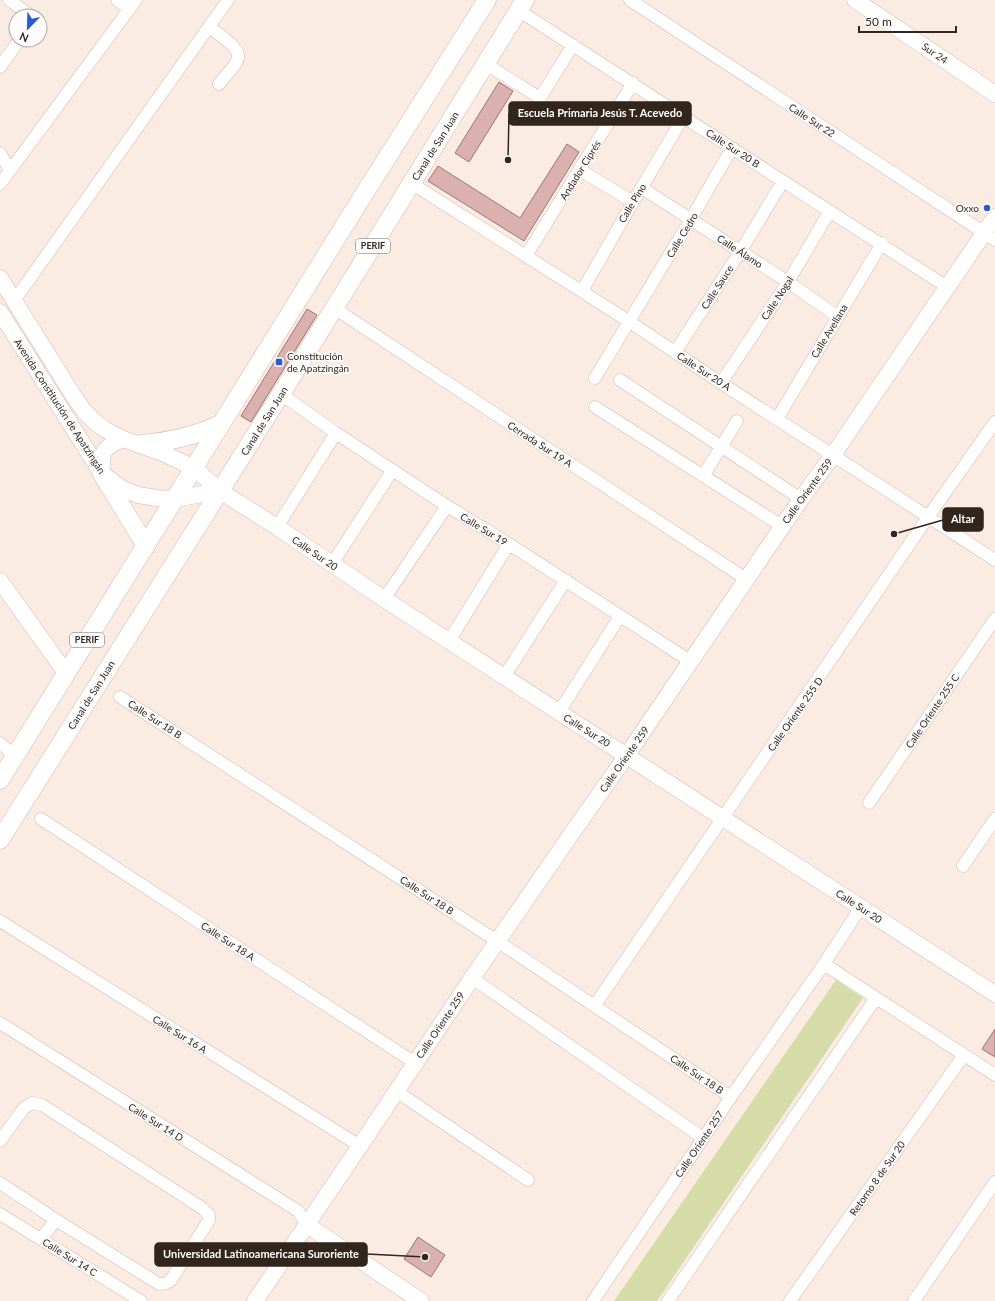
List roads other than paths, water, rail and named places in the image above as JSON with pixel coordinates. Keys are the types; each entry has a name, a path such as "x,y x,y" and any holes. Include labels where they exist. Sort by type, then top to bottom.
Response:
{"main road":[{"name":"PERIF","path":"0,780 355,208 487,0"},
{"name":"Canal de San Juan","path":"0,840 281,394 522,5"},
{"path":"132,442 157,443 190,436 221,424"},
{"path":"102,474 146,546"}],"street":[{"path":"9,0 20,8"},
{"path":"0,184 133,4 117,0"},
{"path":"14,301 228,0"},
{"name":"Calle Sur 22","path":"630,0 990,236"},
{"name":"Sur 24","path":"855,0 995,94"},
{"name":"Calle Sur 20 B","path":"522,5 573,45 783,181 882,243 947,287"},
{"path":"209,27 235,47 238,53 238,60 219,84"},
{"path":"486,64 540,98 573,45"},
{"path":"0,67 14,48"},
{"name":"Andador Ciprés","path":"526,256 633,83"},
{"name":"Calle Pino","path":"582,291 684,116"},
{"name":"Calle Cedro","path":"595,378 691,220 732,148"},
{"path":"0,153 10,170"},
{"path":"580,170 633,202"},
{"name":"Calle Sauce","path":"675,352 740,252 783,181"},
{"name":"Calle Sur 20 A","path":"411,183 582,291 995,560"},
{"name":"Calle Álamo","path":"642,188 788,282 837,316"},
{"name":"Calle Nogal","path":"722,383 788,282 830,211"},
{"name":"Calle Oriente 259","path":"255,1301 497,940 627,755 782,526 833,455 947,287 990,236 995,218"},
{"name":"Calle Avellana","path":"777,419 837,316 882,243"},
{"name":"Avenida Constitución de Apatzingán","path":"0,278 73,395 84,411 95,422 106,430 194,468 220,491"},
{"name":"Cerrada Sur 19 A","path":"334,308 746,579"},
{"name":"Avenida Constitución de Apatzingán","path":"0,312 102,474 123,489 138,495 157,498 174,499 220,491"},
{"path":"620,380 801,499"},
{"name":"Calle Sur 19","path":"281,394 392,471 566,580 690,661"},
{"path":"595,407 782,526"},
{"path":"704,476 738,421"},
{"name":"Calle Oriente 255 D","path":"595,1005 928,517 995,422"},
{"path":"277,527 336,433"},
{"path":"102,474 101,460 106,448 113,443 132,442"},
{"path":"332,564 392,471"},
{"name":"Calle Sur 20","path":"220,491 504,677 995,994"},
{"path":"384,599 446,506"},
{"path":"449,641 509,544"},
{"path":"504,677 566,580"},
{"path":"0,581 66,673"},
{"path":"559,712 620,616"},
{"name":"Calle Oriente 255 C","path":"869,803 995,619"},
{"name":"Calle Sur 18 B","path":"120,697 497,940 731,1096"},
{"path":"0,743 15,756"},
{"name":"Calle Sur 18 A","path":"41,819 415,1063"},
{"path":"964,866 995,819"},
{"name":"Calle Oriente 257","path":"593,1301 731,1096 824,964 861,907"},
{"name":"Calle Sur 16 A","path":"0,921 360,1146"},
{"path":"824,964 995,1075"},
{"path":"472,978 703,1138"},
{"path":"668,1301 876,998"},
{"name":"Calle Sur 14 D","path":"0,1023 298,1211 307,1225"},
{"name":"Retorno 8 de Sur 20","path":"790,1301 964,1055"},
{"path":"396,1091 528,1180"},
{"path":"0,1141 24,1108 32,1103 42,1105 202,1208 209,1215 207,1224 171,1280 164,1284 155,1282 0,1183"},
{"path":"914,1301 995,1182"},
{"name":"Calle Sur 14 C","path":"0,1214 141,1301"},
{"path":"41,1239 56,1220"},
{"path":"307,1225 421,1301"}],"place":[{"name":"Escuela Primaria Jesús T. Acevedo","path":"508,160"},
{"name":"Oxxo","path":"987,208"},
{"name":"Constitución de Apatzingán","path":"279,362"},
{"name":"Altar","path":"894,534"},
{"name":"Universidad Latinoamericana Suroriente","path":"425,1257"}]}
